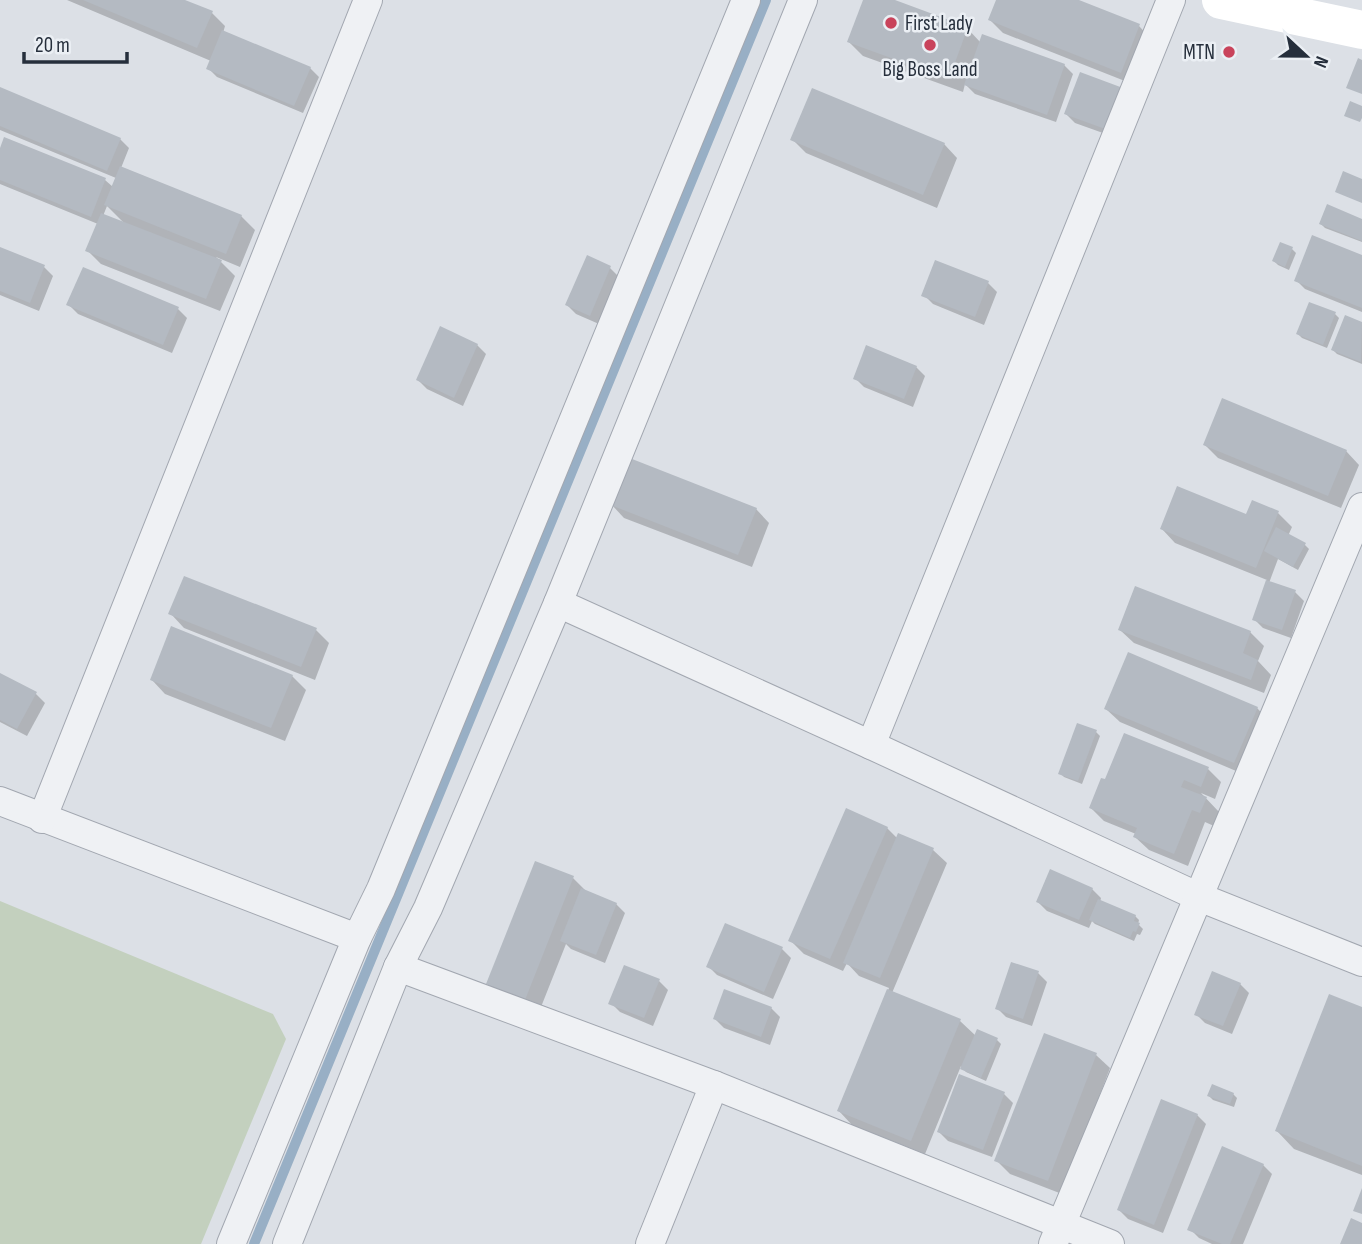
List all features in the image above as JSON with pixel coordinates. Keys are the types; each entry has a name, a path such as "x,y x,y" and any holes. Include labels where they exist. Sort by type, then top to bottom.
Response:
{"main road":[{"path":"1221,0 1362,30"}],"street":[{"path":"42,819 368,0"},
{"path":"231,1244 357,938 381,889 746,0"},
{"path":"287,1244 398,967 428,908 558,603 803,0"},
{"path":"871,745 1171,0"},
{"path":"1058,1234 1362,507"},
{"path":"558,603 1199,897 1362,962"},
{"path":"0,801 357,938"},
{"path":"398,967 714,1085 1058,1234 1110,1244"},
{"path":"650,1244 714,1085"}],"green space":[{"path":"0,901 273,1014 286,1039 201,1244 0,1244"}],"building":[{"path":"83,0 185,0 213,11 197,48"},
{"path":"863,0 895,0 968,27 949,79 847,42"},
{"path":"996,0 1079,0 1140,24 1121,73 988,20"},
{"path":"222,30 311,67 294,106 206,69"},
{"path":"982,34 1065,64 1047,115 964,85"},
{"path":"1358,58 1362,60 1362,94 1346,88"},
{"path":"1080,72 1123,88 1108,130 1064,114"},
{"path":"0,87 121,138 107,171 0,126"},
{"path":"812,88 945,143 923,195 790,140"},
{"path":"1350,101 1362,106 1360,122 1344,116"},
{"path":"4,137 106,178 91,217 0,180 0,148"},
{"path":"120,166 242,215 226,254 104,205"},
{"path":"1343,171 1362,179 1362,203 1335,192"},
{"path":"1327,204 1362,219 1362,241 1319,224"},
{"path":"101,213 222,260 206,299 85,251"},
{"path":"1312,235 1362,255 1362,308 1294,281"},
{"path":"1280,242 1293,247 1285,267 1272,261"},
{"path":"0,247 45,265 30,303 0,291"},
{"path":"587,255 611,266 590,316 565,305"},
{"path":"935,260 989,281 975,317 921,296"},
{"path":"83,267 179,307 163,345 66,305"},
{"path":"1309,302 1336,312 1323,345 1296,334"},
{"path":"1345,315 1362,322 1361,362 1331,350"},
{"path":"440,326 478,344 454,398 416,380"},
{"path":"866,345 917,366 904,399 853,379"},
{"path":"1222,398 1347,450 1328,496 1203,445"},
{"path":"627,457 757,508 738,555 608,504"},
{"path":"1177,486 1246,514 1252,500 1279,511 1256,568 1160,529"},
{"path":"1276,527 1306,543 1293,567 1264,551"},
{"path":"184,576 317,628 301,667 168,614"},
{"path":"1266,580 1296,590 1282,630 1252,620"},
{"path":"1135,586 1251,631 1243,653 1258,660 1251,680 1118,630"},
{"path":"171,626 293,675 271,728 150,680"},
{"path":"1128,652 1258,707 1234,763 1104,709"},
{"path":"0,673 37,692 17,729 0,720"},
{"path":"1077,723 1097,730 1078,781 1058,774"},
{"path":"1124,733 1209,767 1201,787 1184,780 1181,787 1207,797 1200,813 1192,810 1174,854 1133,837 1137,828 1089,808 1101,778 1105,779"},
{"path":"846,808 888,827 830,959 788,941"},
{"path":"898,833 934,848 880,978 843,963"},
{"path":"535,861 574,876 525,1000 486,984"},
{"path":"1050,869 1093,888 1079,920 1036,902"},
{"path":"581,888 617,903 596,955 560,941"},
{"path":"1098,899 1136,915 1134,921 1140,923 1130,938 1089,920"},
{"path":"725,923 783,947 764,992 706,967"},
{"path":"1011,962 1039,971 1023,1019 995,1009"},
{"path":"624,965 660,979 644,1018 608,1004"},
{"path":"1212,971 1241,983 1223,1026 1194,1015"},
{"path":"724,989 772,1007 761,1037 713,1019"},
{"path":"887,989 961,1019 911,1141 837,1111"},
{"path":"1329,994 1362,1007 1362,1166 1275,1131"},
{"path":"977,1029 998,1038 981,1078 960,1069"},
{"path":"1044,1033 1097,1053 1048,1181 994,1161"},
{"path":"959,1074 1005,1092 983,1150 937,1132"},
{"path":"1212,1084 1234,1093 1230,1104 1207,1096"},
{"path":"1161,1099 1198,1114 1154,1225 1117,1210"},
{"path":"1222,1146 1264,1164 1230,1244 1222,1244 1187,1230"},
{"path":"1362,1188 1362,1214 1353,1211"},
{"path":"1351,1218 1362,1223 1362,1244 1340,1244"}],"waterway":[{"path":"254,1244 766,0"}],"place":[{"name":"First Lady","path":"891,23"},
{"name":"Big Boss Land","path":"930,45"},
{"name":"MTN","path":"1229,52"}]}
